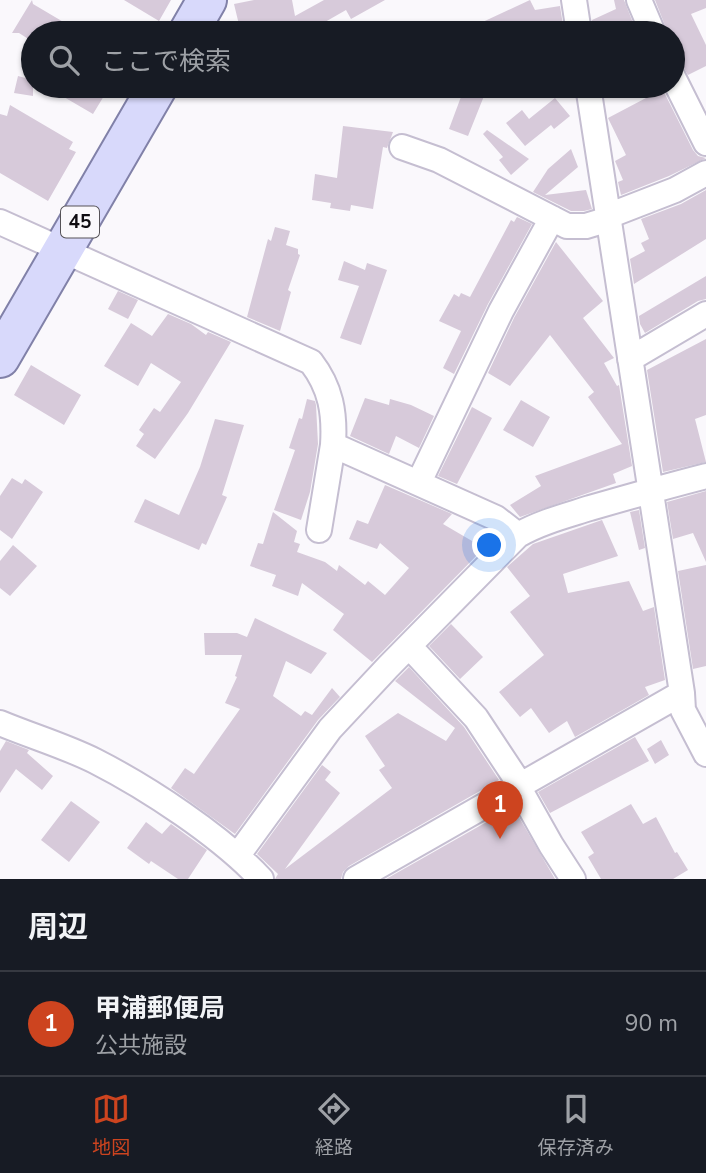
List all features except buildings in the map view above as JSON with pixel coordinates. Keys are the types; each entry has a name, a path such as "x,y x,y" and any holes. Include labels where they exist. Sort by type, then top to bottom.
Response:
{"main road":[{"path":"195,21 207,0"},
{"name":"45","path":"0,358 151,98"}],"street":[{"path":"574,0 577,21"},
{"path":"639,0 648,21"},
{"path":"590,98 683,710 706,754"},
{"path":"684,98 706,143"},
{"path":"402,147 439,160 567,226 586,226 609,218 675,190 706,173"},
{"path":"419,482 501,311 552,218"},
{"path":"0,222 311,362 322,376 334,416 333,445 319,530"},
{"path":"630,359 706,314"},
{"path":"333,445 496,518 518,535"},
{"path":"0,723 94,761 159,799 245,869 330,729 518,535 535,526 706,476"},
{"path":"409,646 476,718 517,780 551,845 573,879"},
{"path":"356,879 682,694"}],"place":[{"name":"甲浦郵便局","path":"500,839"}]}
